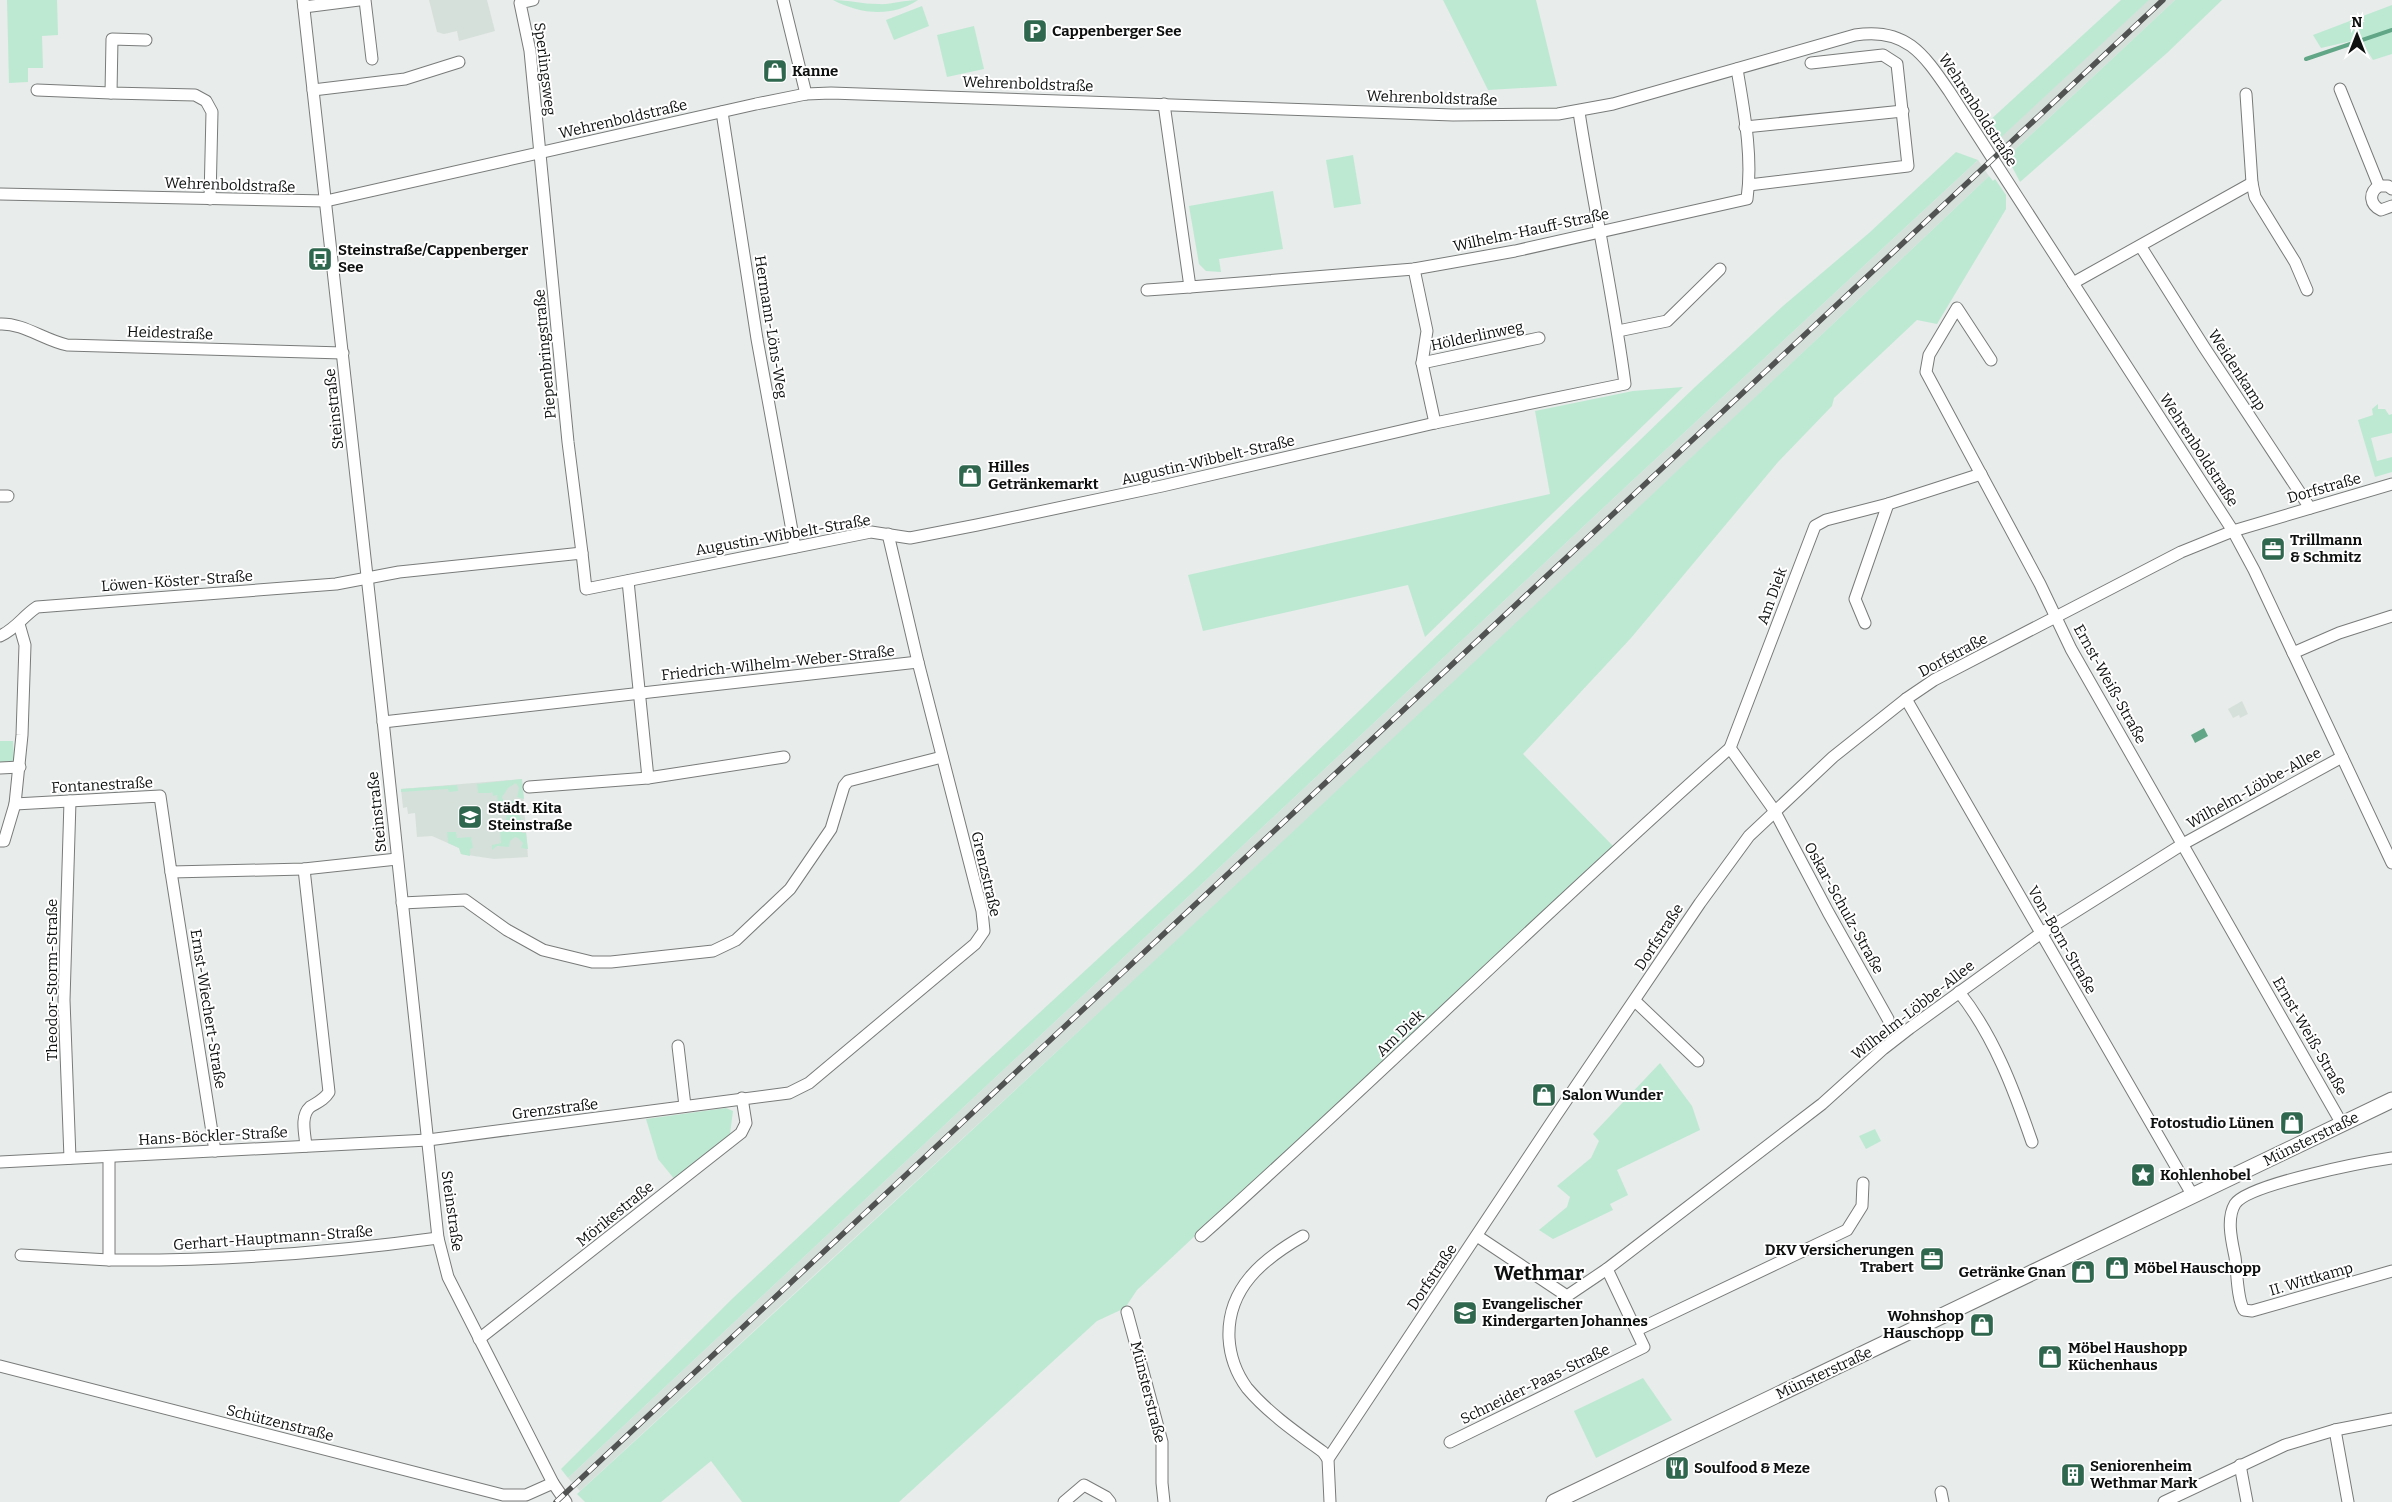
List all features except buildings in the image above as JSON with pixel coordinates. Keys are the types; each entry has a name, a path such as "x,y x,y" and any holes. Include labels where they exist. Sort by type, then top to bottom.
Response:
{"main road":[{"name":"Münsterstraße","path":"1554,1502 2392,1100"}],"street":[{"name":"Steinstraße","path":"359,0 303,4 438,1238 448,1277 552,1483 566,1502"},
{"path":"365,0 372,59"},
{"name":"Sperlingsweg","path":"533,0 520,3 530,51 540,153"},
{"path":"783,0 806,94"},
{"name":"Wehrenboldstraße","path":"0,194 326,201 806,94 879,93 1497,116 1579,112 1842,38 1866,33 1887,35 1908,42 1921,52 1934,69 2233,531 2392,863"},
{"path":"111,93 112,39 146,40"},
{"path":"1737,69 1745,127 1749,185 1908,166 1896,64 1883,55 1811,63"},
{"path":"313,90 405,79 459,62"},
{"path":"2340,89 2379,186"},
{"path":"37,90 195,95 206,101 212,112 210,199"},
{"path":"2246,94 2252,184 2255,198 2295,262 2307,290"},
{"path":"1164,104 1190,287"},
{"path":"1745,127 1903,111"},
{"name":"Hermann-Löns-Weg","path":"722,112 757,339 795,547"},
{"name":"Augustin-Wibbelt-Straße","path":"582,553 586,588 871,532 910,538 1017,517 1434,423 1625,384 1618,331 1579,112"},
{"name":"Piepenbringstraße","path":"540,153 582,553"},
{"path":"2073,283 2252,184"},
{"name":"Wilhelm-Hauff-Straße","path":"1147,290 1414,269 1515,251 1747,199 1749,185"},
{"path":"2392,189 2388,186 2379,186 2372,194 2373,204 2381,210 2392,207"},
{"name":"Weidenkamp","path":"2141,247 2310,508"},
{"name":"Hölderlinweg","path":"1414,269 1427,331 1422,363 1434,423"},
{"path":"1618,331 1667,321 1720,269"},
{"name":"Ernst-Weiß-Straße","path":"1991,360 1957,308 1929,354 1926,372 2040,584 2071,649 2342,1124"},
{"name":"Heidestraße","path":"0,324 23,328 51,341 66,345 342,353"},
{"name":"Hölderlinweg","path":"1422,363 1539,338"},
{"name":"Am Diek","path":"1201,1236 1342,1108 1616,848 1730,748 1815,526 1826,520 1888,504 1980,474"},
{"name":"Dorfstraße","path":"1328,1459 1720,873 1749,836 1774,810 1833,758 1906,699 1934,680 2056,618 2131,576 2181,552 2233,531 2392,484"},
{"path":"1865,624 1854,599 1888,504"},
{"name":"Grenzstraße","path":"428,1140 789,1092 809,1083 975,944 984,931 982,911 918,662 888,534"},
{"path":"367,579 409,571 582,553"},
{"name":"Löwen-Köster-Straße","path":"0,636 19,624 27,613 37,607 336,584 367,579"},
{"path":"628,581 641,693 648,778"},
{"path":"2293,653 2339,633 2392,616"},
{"path":"0,841 4,841 15,804 20,767 25,645 19,624"},
{"name":"Friedrich-Wilhelm-Weber-Straße","path":"383,722 918,662"},
{"name":"Von-Born-Straße","path":"1906,699 2193,1196"},
{"name":"Oskar-Schulz-Straße","path":"1730,748 1774,810 1888,1019"},
{"path":"529,787 648,778 784,757"},
{"path":"402,904 465,900 506,930 543,950 592,962 612,962 713,951 736,940 790,888 814,857 831,829 844,786 848,781 942,757"},
{"name":"Wilhelm-Löbbe-Allee","path":"1477,1236 1567,1296 1607,1269 1822,1104 1883,1049 2040,934 2183,844 2342,757"},
{"path":"0,768 20,767"},
{"name":"Fontanestraße","path":"15,804 160,796 171,872"},
{"name":"Theodor-Storm-Straße","path":"70,801 64,1000 70,1158"},
{"path":"171,872 304,869 397,859"},
{"path":"304,869 328,1092 324,1099 309,1108 304,1117 306,1146"},
{"name":"Ernst-Wiechert-Straße","path":"171,872 216,1150"},
{"path":"1959,992 1978,1016 1994,1047 2032,1142"},
{"path":"1635,1001 1698,1060"},
{"path":"678,1046 685,1106"},
{"name":"Mörikestraße","path":"479,1339 741,1133 746,1123 742,1098"},
{"name":"Hans-Böckler-Straße","path":"0,1162 428,1140"},
{"path":"109,1156 109,1260"},
{"name":"II. Wittkamp","path":"2392,1158 2348,1165 2302,1176 2244,1196 2235,1204 2230,1228 2244,1310 2252,1311 2392,1271"},
{"path":"1637,1330 1847,1230 1862,1206 1863,1182"},
{"path":"1302,1236 1275,1252 1242,1286 1230,1314 1229,1343 1236,1370 1260,1402 1323,1452 1328,1459 1330,1502"},
{"name":"Gerhart-Hauptmann-Straße","path":"21,1255 109,1260 176,1260 354,1249 438,1238"},
{"name":"Schneider-Paas-Straße","path":"1450,1442 1644,1347 1607,1269"},
{"name":"Münsterstraße","path":"1127,1312 1162,1442 1164,1502"},
{"name":"Schützenstraße","path":"0,1366 502,1498 526,1495 552,1483"},
{"path":"2164,1502 2285,1445 2335,1430 2392,1419"},
{"path":"2335,1430 2348,1502"},
{"path":"2240,1465 2247,1502"},
{"path":"1064,1502 1084,1485 1110,1502"}],"shaded area":[{"path":"7,0 57,0 58,35 42,36 43,68 28,68 28,82 9,83"},
{"path":"429,0 487,0 495,31 459,41 457,31 444,34 437,32"},
{"path":"833,0 883,4 918,0 897,10 875,12 843,5"},
{"path":"1443,0 1536,0 1557,86 1488,90"},
{"path":"2121,0 2149,0 1996,142 1988,122"},
{"path":"2138,0 2175,0 2007,157 1992,132"},
{"path":"2175,0 2222,0 2167,53 2020,182 2007,157"},
{"path":"2392,5 2392,54 2373,60 2360,39 2321,48 2313,35"},
{"path":"922,6 929,26 894,40 886,20"},
{"path":"974,26 984,69 947,77 937,35"},
{"path":"1956,152 1978,160 1632,481 568,1478 561,1469 733,1298 1192,872 1695,387 1783,306 1869,233"},
{"path":"1353,155 1361,204 1334,208 1326,160"},
{"path":"1978,160 1989,176 1549,593 1194,925 580,1491 568,1478 1632,481"},
{"path":"1989,176 1993,181 1995,179 2006,195 2006,209 1937,324 1917,320 1834,398 1832,406 1778,462 1631,638 1523,754 1613,846 1137,1290 1125,1308 1097,1321 899,1502 742,1502 711,1461 661,1502 585,1502 577,1494 1286,838"},
{"path":"1273,191 1283,249 1219,259 1221,272 1206,271 1199,264 1189,206"},
{"path":"1683,387 1425,637 1408,585 1203,631 1188,575 1550,494 1535,411 1633,391"},
{"path":"2378,404 2378,409 2385,409 2389,415 2392,414 2392,433 2371,438 2377,461 2392,457 2392,472 2375,477 2358,420 2373,415 2372,409"},
{"path":"2242,701 2248,714 2240,718 2239,715 2233,718 2228,709"},
{"path":"2204,728 2208,736 2195,743 2191,735"},
{"path":"0,741 13,741 14,759 10,764 0,765"},
{"name":"Städt. Kita Steinstraße","path":"522,779 528,857 494,859 461,854 459,848 432,836 417,837 415,813 408,814 407,807 403,808 401,789"},
{"path":"522,779 524,799 517,797 519,788 516,783 508,788 502,797 504,802 511,802 514,799 513,809 521,818 522,833 526,833 528,849 521,848 523,843 515,837 510,841 509,847 497,846 492,850 492,845 501,843 500,829 502,826 506,826 510,830 516,824 506,821 507,809 498,804 497,795 493,796 492,790 491,793 478,793 477,784"},
{"path":"457,785 458,791 449,792 448,789 401,792 401,789"},
{"path":"447,832 456,832 457,838 471,837 473,848 470,849 470,856 461,854 459,848 448,843"},
{"path":"1660,1063 1692,1106 1700,1130 1617,1170 1628,1195 1610,1204 1613,1210 1553,1239 1539,1230 1567,1207 1570,1197 1557,1186 1591,1158 1599,1141 1593,1134"},
{"path":"726,1108 733,1111 730,1134 720,1146 676,1181 658,1159 646,1119"},
{"path":"1875,1129 1881,1141 1866,1149 1859,1136"},
{"path":"1643,1378 1672,1420 1596,1458 1574,1411"}],"waterway":[{"path":"2306,59 2392,30"}],"railway":[{"path":"556,1502 2163,0"}],"place":[{"name":"Cappenberger See","path":"1035,31"},
{"name":"Kanne","path":"775,71"},
{"name":"Steinstraße/Cappenberger See","path":"320,259"},
{"name":"Hilles Getränkemarkt","path":"970,476"},
{"name":"Trillmann & Schmitz","path":"2273,549"},
{"name":"Städt. Kita Steinstraße","path":"470,817"},
{"name":"Salon Wunder","path":"1544,1095"},
{"name":"Fotostudio Lünen","path":"2292,1123"},
{"name":"Kohlenhobel","path":"2143,1175"},
{"name":"DKV Versicherungen Trabert","path":"1932,1259"},
{"name":"Möbel Hauschopp","path":"2117,1268"},
{"name":"Getränke Gnan","path":"2083,1272"},
{"name":"Evangelischer Kindergarten Johannes","path":"1465,1313"},
{"name":"Wohnshop Hauschopp","path":"1982,1325"},
{"name":"Möbel Haushopp Küchenhaus","path":"2050,1357"},
{"name":"Soulfood & Meze","path":"1677,1468"},
{"name":"Seniorenheim Wethmar Mark","path":"2073,1475"}],"district":[{"name":"Wethmar","path":"1539,1273"}]}
